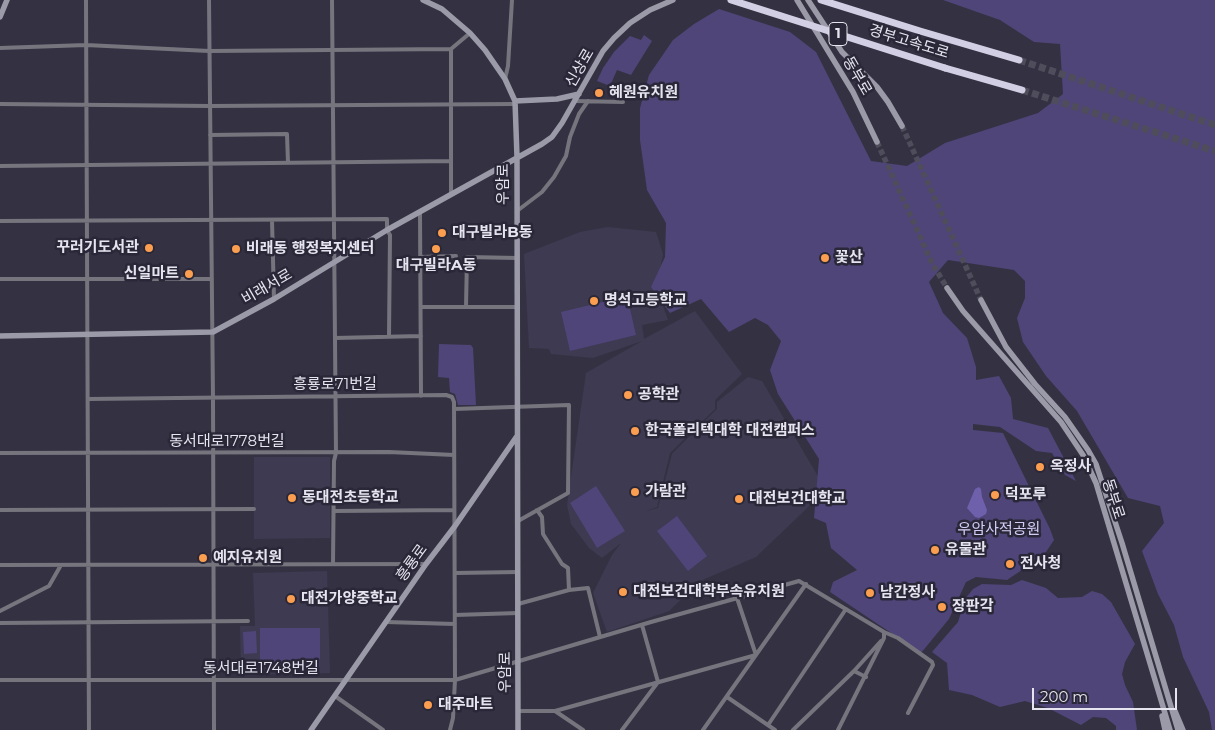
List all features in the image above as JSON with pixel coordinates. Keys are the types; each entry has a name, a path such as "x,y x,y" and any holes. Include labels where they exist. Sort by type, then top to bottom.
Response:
{"highway":[{"name":"경부고속도로","path":"731,0 945,68 1022,90"},
{"name":"경부고속도로","path":"822,0 920,32 1019,60"}],"main road":[{"path":"0,17 7,0"},
{"name":"우암로","path":"423,0 442,9 470,33 485,50 505,80 515,103 517,157 518,730"},
{"name":"신상로","path":"517,157 552,137 603,51 614,38 630,23 650,10 673,0"},
{"name":"동부로","path":"796,0 853,92 877,142"},
{"name":"동부로","path":"808,0 842,52 877,87 902,126"},
{"path":"515,103 557,99 579,94"},
{"name":"비래서로","path":"0,336 212,332 274,299 387,230 517,157"},
{"name":"동부로","path":"947,288 963,311 1061,422 1083,455 1101,500 1170,730"},
{"name":"동부로","path":"981,300 1006,347 1035,384 1065,417 1096,464 1178,730"},
{"name":"흥룡로","path":"311,730 517,436"},
{"path":"1163,679 1183,730"},
{"path":"1155,682 1165,730"}],"street":[{"path":"86,0 89,730"},
{"path":"209,0 214,730"},
{"path":"332,0 336,453 334,461 333,564"},
{"path":"505,80 508,66 512,0"},
{"path":"0,48 86,45 209,50 450,49 470,33"},
{"path":"450,49 451,195"},
{"path":"575,101 623,102"},
{"path":"517,211 542,192 554,177 566,156 570,137 579,114 588,101"},
{"path":"0,104 210,106 515,103"},
{"path":"210,135 288,134 288,163"},
{"path":"0,166 451,161"},
{"path":"420,212 421,396"},
{"path":"0,222 387,219 387,230 390,235 389,336"},
{"path":"272,220 274,299"},
{"path":"420,257 456,256"},
{"path":"466,307 467,257 517,258"},
{"path":"0,279 212,278"},
{"path":"421,307 517,307"},
{"path":"335,338 421,336"},
{"name":"흥룡로71번길","path":"88,398 446,395 452,397 454,409"},
{"path":"450,730 453,718 455,680 454,409 569,406 568,493 518,522"},
{"name":"동서대로1778번길","path":"0,454 390,452 454,455"},
{"path":"0,510 254,508"},
{"path":"334,511 454,510"},
{"path":"537,510 542,517 543,534 562,564 568,568 569,590"},
{"path":"0,611 49,586 61,564"},
{"path":"0,565 426,564"},
{"path":"455,573 518,572"},
{"name":"동서대로1748번길","path":"0,680 455,680 791,583 799,581 806,584"},
{"path":"703,730 806,584 884,632 898,638 932,662 933,666 908,713"},
{"path":"518,604 569,590 588,588 600,637"},
{"path":"737,598 756,655"},
{"path":"768,725 846,609"},
{"path":"455,615 518,613"},
{"path":"0,623 248,621"},
{"path":"386,622 455,624"},
{"path":"642,625 658,682"},
{"path":"838,730 866,677 884,638 884,632"},
{"path":"794,730 854,671 884,638"},
{"path":"519,711 555,710 756,655"},
{"path":"854,671 866,677"},
{"path":"622,730 658,682"},
{"path":"334,696 383,730"},
{"path":"727,697 775,730"},
{"path":"555,710 583,730"}],"shaded area":[{"path":"608,227 656,232 663,254 659,277 655,283 668,320 642,325 644,339 695,311 742,374 715,400 715,409 670,453 657,507 646,511 658,508 672,454 717,409 717,402 748,377 762,381 826,490 756,557 700,581 669,611 607,632 593,593 612,555 621,543 602,558 589,548 571,524 567,505 586,373 642,341 593,358 551,354 549,349 529,348 524,254 580,232"},
{"name":"동대전초등학교","path":"254,457 330,457 330,538 254,539"},
{"path":"979,487 987,510 986,514 979,518 975,517 967,508 975,489"},
{"name":"대전가양중학교","path":"327,571 330,673 241,675 240,626 255,626 253,573"}],"green space":[{"name":"우암사적공원","path":"943,0 1215,0 1215,730 1212,730 1209,712 1183,657 1174,625 1158,594 1142,551 1164,523 1160,506 1128,498 1077,411 1046,376 1023,342 1017,318 1025,298 1025,281 1014,270 948,260 929,282 943,313 967,338 976,367 976,380 999,376 1011,398 1013,419 1048,428 1076,481 1065,475 1052,453 1036,451 1000,427 973,424 973,430 1003,433 1054,540 1044,555 1007,580 976,577 966,582 949,619 921,653 830,592 833,582 857,570 831,548 826,523 814,518 819,459 778,394 770,370 781,341 768,325 755,318 729,332 701,299 670,313 651,287 665,257 666,223 647,190 640,140 640,108 649,75 673,40 694,24 719,9 790,32 816,52 871,161 907,166 945,143 1038,113 1063,94 1060,44 1034,42 1000,20"},
{"path":"644,35 652,41 631,75 617,70 610,86 597,81 614,52 630,36 641,40"},
{"path":"627,296 636,335 570,351 561,312"},
{"path":"439,344 471,345 473,348 476,405 458,405 455,394 450,392 449,378 438,377"},
{"path":"596,486 625,531 597,548 570,503"},
{"path":"677,516 707,556 688,571 657,531"},
{"path":"1022,580 1046,588 1058,598 1082,597 1092,591 1102,594 1111,602 1135,644 1125,662 1122,674 1133,702 1137,730 1116,730 1116,726 1106,718 1093,717 1081,725 1048,708 1025,701 1000,707 972,695 949,690 947,663 932,652 958,622 965,599 973,589 982,584 1011,585"},
{"path":"260,628 320,628 320,667 260,667"},
{"path":"256,631 257,653 244,654 243,632"}],"tunnel":[{"path":"1019,60 1215,125"},
{"path":"1022,90 1215,151"},
{"path":"902,126 981,300"},
{"path":"877,142 932,263 947,288"}],"place":[{"name":"혜원유치원","path":"599,93"},
{"name":"대구빌라B동","path":"442,233"},
{"name":"꾸러기도서관","path":"149,248"},
{"name":"비래동 행정복지센터","path":"236,249"},
{"name":"대구빌라A동","path":"436,249"},
{"name":"꽃산","path":"825,258"},
{"name":"신일마트","path":"189,274"},
{"name":"명석고등학교","path":"594,301"},
{"name":"공학관","path":"628,395"},
{"name":"한국폴리텍대학 대전캠퍼스","path":"635,431"},
{"name":"옥정사","path":"1040,467"},
{"name":"가람관","path":"635,492"},
{"name":"덕포루","path":"995,495"},
{"name":"동대전초등학교","path":"292,498"},
{"name":"대전보건대학교","path":"739,499"},
{"name":"유물관","path":"935,550"},
{"name":"예지유치원","path":"203,558"},
{"name":"전사청","path":"1010,564"},
{"name":"대전보건대학부속유치원","path":"623,592"},
{"name":"남간정사","path":"870,593"},
{"name":"대전가양중학교","path":"291,599"},
{"name":"장판각","path":"942,607"},
{"name":"대주마트","path":"428,705"}]}
